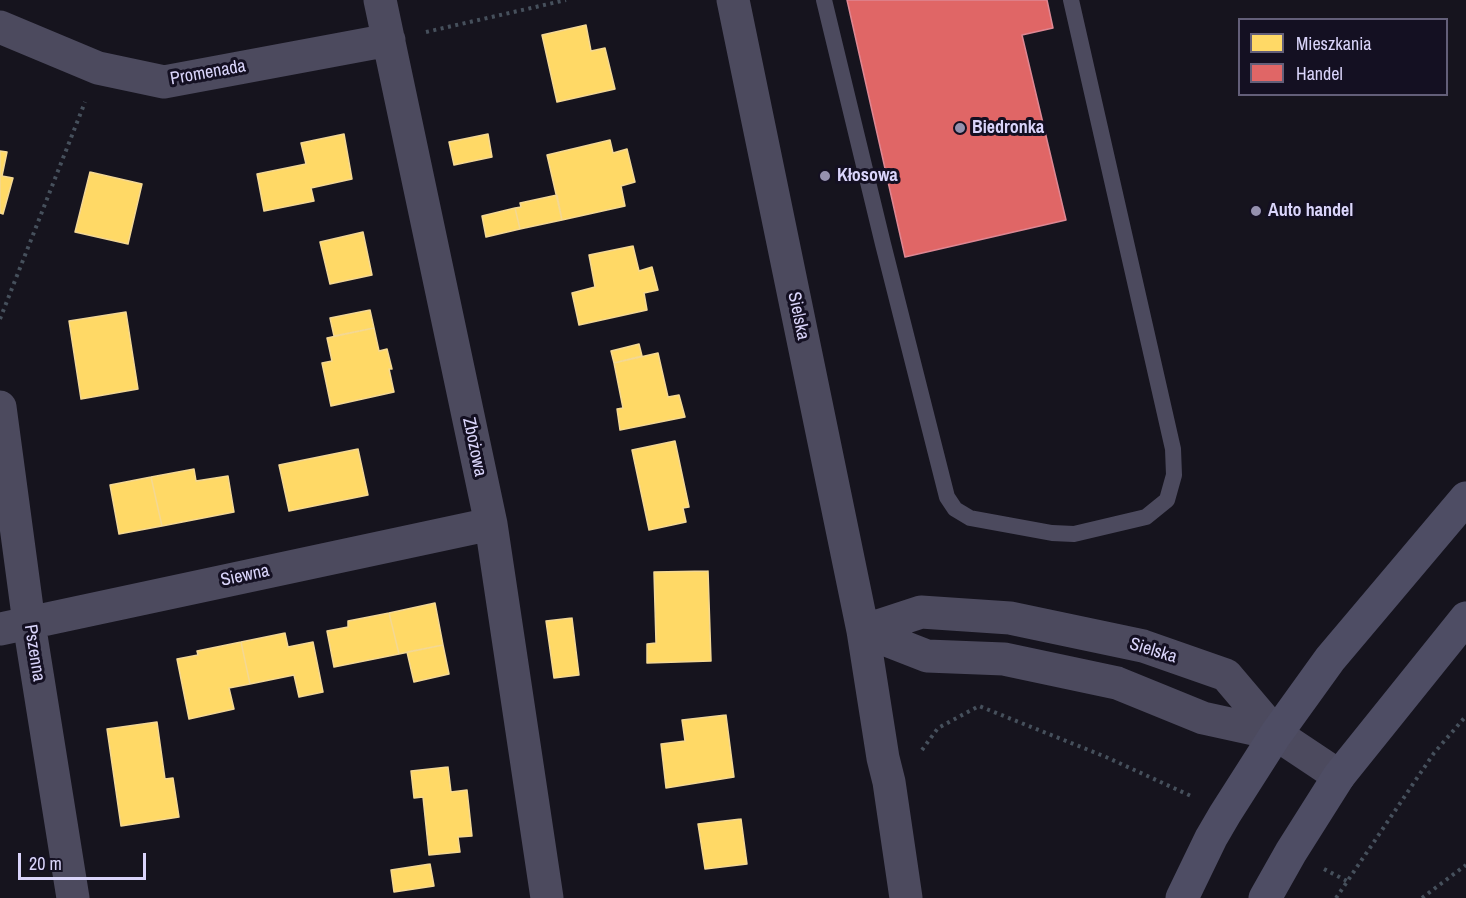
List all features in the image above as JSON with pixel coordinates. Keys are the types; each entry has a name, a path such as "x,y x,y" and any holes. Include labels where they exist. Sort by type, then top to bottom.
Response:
{"main road":[{"path":"1182,898 1211,838 1276,734 1330,659 1466,498"},
{"path":"1265,898 1339,776 1466,618"}],"street":[{"name":"Zbożowa","path":"380,0 491,524 547,898"},
{"name":"Sielska","path":"733,0 863,631 906,898"},
{"name":"Promenada","path":"0,27 98,68 164,82 388,40"},
{"name":"Pszenna","path":"0,407 14,626 73,898"},
{"name":"Siewna","path":"14,626 491,524"},
{"name":"Sielska","path":"863,631 921,612 1010,618 1143,646 1226,675 1276,734 1339,776"},
{"name":"Sielska","path":"863,631 927,656 1004,658 1118,683 1203,718 1276,734"}],"lane":[{"path":"824,0 947,497 954,509 970,518 1052,533 1074,534 1146,517 1167,500 1174,475 1173,449 1071,0"}],"path":[{"path":"388,40 566,0"},
{"path":"0,319 98,68"},
{"path":"883,758 920,754 938,728 979,706 1181,790"},
{"path":"1336,898 1434,753 1466,716"},
{"path":"1422,898 1466,865"}],"building: Mieszkania":[{"path":"586,25 591,51 605,48 615,89 557,102 542,35"},
{"path":"344,134 352,179 311,188 314,201 264,211 257,174 306,164 301,143"},
{"path":"488,134 492,157 454,165 449,142"},
{"path":"610,140 613,153 627,149 635,182 621,186 625,206 562,220 547,155"},
{"path":"0,151 7,152 2,176 13,178 3,214 0,213"},
{"path":"90,172 142,184 128,244 75,232"},
{"path":"557,195 562,220 520,229 515,208 521,207 520,203"},
{"path":"515,208 520,229 486,237 482,216"},
{"path":"363,232 372,275 330,284 320,242"},
{"path":"633,246 639,271 652,267 658,290 644,293 647,310 579,325 572,293 595,287 589,255"},
{"path":"370,310 374,328 334,336 330,318"},
{"path":"126,312 138,389 81,399 69,321"},
{"path":"374,328 379,351 387,349 394,392 331,406 322,363 332,361 327,338"},
{"path":"639,344 642,356 614,363 611,351"},
{"path":"658,353 668,397 679,395 685,417 620,430 617,409 623,408 614,363"},
{"path":"675,441 689,507 683,508 686,522 649,530 632,450"},
{"path":"358,449 368,495 289,511 279,465"},
{"path":"194,469 196,481 228,476 234,512 162,526 151,477"},
{"path":"151,477 162,526 119,534 110,485"},
{"path":"708,571 711,661 647,663 647,644 656,643 654,572"},
{"path":"435,603 443,645 399,654 389,613"},
{"path":"389,613 399,654 334,667 327,631 348,627 348,621"},
{"path":"572,618 579,675 554,678 546,621"},
{"path":"285,633 288,647 313,642 323,692 299,697 294,675 250,684 241,642"},
{"path":"241,642 250,684 229,688 234,709 189,719 177,659 198,655 197,651"},
{"path":"443,645 449,674 414,682 407,652"},
{"path":"726,715 734,777 666,788 661,744 685,741 682,720"},
{"path":"157,722 165,779 173,778 179,817 121,826 107,729"},
{"path":"448,767 451,792 467,790 472,836 458,837 460,852 429,855 423,797 414,798 411,771"},
{"path":"741,819 747,864 705,869 698,824"},
{"path":"430,864 434,886 394,892 391,870"}],"building: Handel":[{"name":"Biedronka","path":"847,0 1047,0 1053,28 1022,35 1066,220 905,257"}],"place":[{"name":"Biedronka","path":"960,128"},
{"name":"Kłosowa","path":"825,176"},
{"name":"Auto handel","path":"1256,211"}]}
